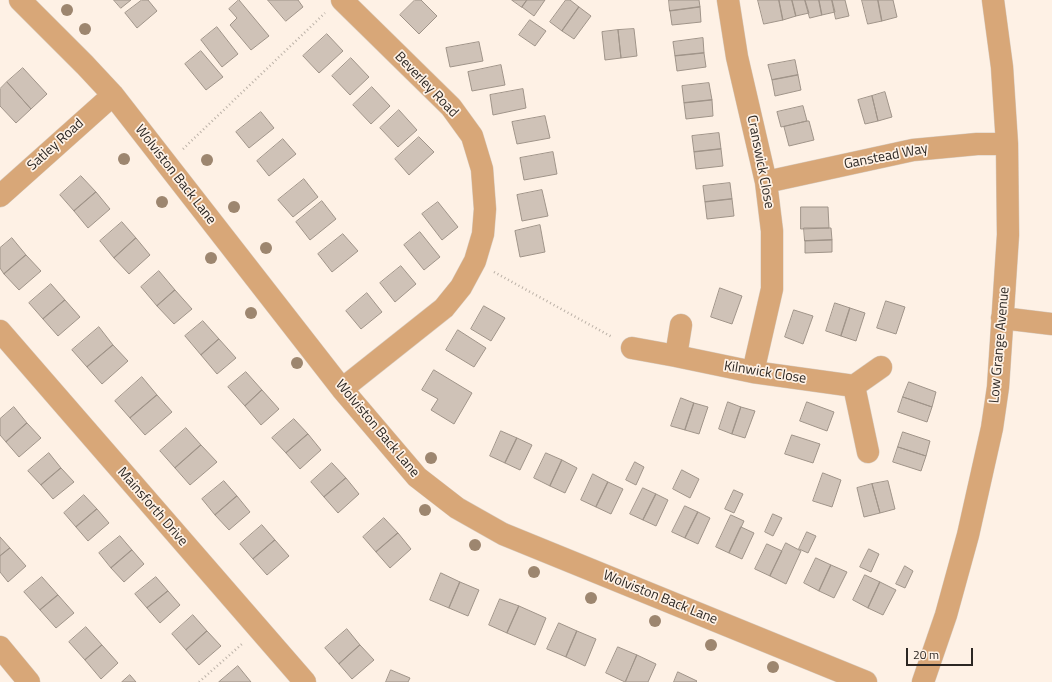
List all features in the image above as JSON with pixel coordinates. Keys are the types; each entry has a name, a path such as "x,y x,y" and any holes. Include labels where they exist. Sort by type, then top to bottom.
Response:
{"street":[{"name":"Wolviston Back Lane","path":"20,0 86,65 113,95 342,389 417,477 457,508 510,537 866,682"},
{"name":"Cranswick Close","path":"728,0 737,57 766,182 772,231 772,289 753,372"},
{"name":"Low Grange Avenue","path":"923,682 946,615 968,535 992,428 998,387 1008,235 1007,144 1002,67 993,0"},
{"name":"Beverley Road","path":"334,5 451,107 472,136 482,169 485,209 483,234 475,261 461,287 444,308 342,389"},
{"name":"Satley Road","path":"0,196 113,95"},
{"name":"Ganstead Way","path":"766,182 913,150 977,144 1007,144"},
{"path":"1002,318 1052,324"},
{"path":"676,356 681,325"},
{"name":"Mainsforth Drive","path":"0,331 305,682"},
{"name":"Kilnwick Close","path":"632,348 753,372 854,386"},
{"path":"868,452 854,386 881,367"},
{"path":"0,647 29,682"}],"path":[{"path":"167,164 334,5"},
{"path":"475,261 632,348"},
{"path":"199,682 259,629"}],"building":[{"path":"114,0 131,0 121,8"},
{"path":"142,0 148,0 157,11 137,28 125,13"},
{"path":"239,0 269,36 251,50 230,25 237,18 229,9"},
{"path":"268,0 298,0 303,7 286,21"},
{"path":"415,0 421,0 437,16 419,34 400,15"},
{"path":"512,0 527,0 522,7"},
{"path":"527,0 545,0 534,16 522,7"},
{"path":"566,0 570,0 579,7 562,31 550,22"},
{"path":"669,0 699,0 700,7 670,11"},
{"path":"758,0 779,0 783,20 764,24"},
{"path":"779,0 792,0 796,16 783,20"},
{"path":"792,0 805,0 809,13 796,16"},
{"path":"805,0 819,0 822,15 810,18"},
{"path":"819,0 832,0 835,12 822,15"},
{"path":"832,0 845,0 849,16 836,19"},
{"path":"862,0 878,0 882,21 868,24"},
{"path":"878,0 893,0 897,17 882,21"},
{"path":"579,7 591,16 574,39 562,31"},
{"path":"700,7 701,22 672,25 670,11"},
{"path":"530,20 546,31 535,46 519,35"},
{"path":"217,27 238,54 222,67 201,40"},
{"path":"634,29 637,56 621,58 618,30"},
{"path":"618,30 621,58 605,60 602,32"},
{"path":"327,34 343,51 319,73 303,56"},
{"path":"703,38 704,53 675,56 673,42"},
{"path":"479,42 483,61 450,67 446,48"},
{"path":"201,51 223,77 206,90 185,64"},
{"path":"704,53 706,67 677,71 675,56"},
{"path":"351,58 369,77 350,95 332,76"},
{"path":"795,60 798,75 772,80 768,65"},
{"path":"501,65 505,85 472,91 468,72"},
{"path":"23,68 47,94 31,109 7,82"},
{"path":"798,75 801,90 775,96 772,80"},
{"path":"7,82 31,109 16,123 0,106 0,89"},
{"path":"709,83 712,100 684,103 682,86"},
{"path":"372,87 390,106 371,124 353,105"},
{"path":"523,89 526,108 493,115 490,95"},
{"path":"885,92 892,117 878,121 872,96"},
{"path":"872,96 878,121 865,124 858,100"},
{"path":"712,100 713,116 686,119 684,103"},
{"path":"803,106 807,121 781,127 777,112"},
{"path":"399,110 417,130 398,147 380,128"},
{"path":"261,112 274,128 249,148 236,132"},
{"path":"545,116 550,138 517,144 512,122"},
{"path":"809,121 814,140 789,146 784,127"},
{"path":"719,133 721,149 694,152 692,136"},
{"path":"419,137 434,152 409,175 395,159"},
{"path":"283,139 296,154 269,176 257,161"},
{"path":"721,149 723,166 696,169 694,152"},
{"path":"553,152 557,174 524,180 520,158"},
{"path":"81,176 96,192 74,211 60,195"},
{"path":"304,179 318,197 293,217 278,200"},
{"path":"730,183 732,199 705,202 703,186"},
{"path":"542,190 548,216 522,221 517,195"},
{"path":"96,192 110,209 88,228 74,211"},
{"path":"732,199 734,216 707,219 705,202"},
{"path":"322,201 336,219 310,240 296,222"},
{"path":"438,202 458,227 442,240 422,214"},
{"path":"801,207 828,207 829,228 801,229"},
{"path":"122,222 136,238 114,258 100,241"},
{"path":"540,225 545,252 520,257 515,231"},
{"path":"804,228 831,228 832,240 805,241"},
{"path":"420,232 440,257 424,270 404,245"},
{"path":"343,234 358,251 332,272 318,254"},
{"path":"12,238 26,255 4,274 0,268 0,248"},
{"path":"136,238 150,255 129,274 114,258"},
{"path":"832,240 832,252 805,253 805,241"},
{"path":"26,255 41,271 19,290 4,274"},
{"path":"401,266 416,284 395,302 380,283"},
{"path":"159,271 175,290 157,306 141,287"},
{"path":"51,284 65,300 43,319 29,303"},
{"path":"720,288 742,296 732,324 711,317"},
{"path":"175,290 192,309 174,324 157,306"},
{"path":"367,293 382,312 361,329 346,311"},
{"path":"65,300 80,317 58,336 43,319"},
{"path":"886,301 905,307 896,334 877,328"},
{"path":"835,303 850,308 841,336 826,331"},
{"path":"484,306 505,318 491,341 471,329"},
{"path":"850,308 865,313 856,341 841,336"},
{"path":"794,310 813,316 803,344 785,337"},
{"path":"203,321 219,339 201,355 185,336"},
{"path":"99,327 113,345 87,367 72,350"},
{"path":"458,330 486,348 474,367 446,350"},
{"path":"219,339 236,358 217,374 201,355"},
{"path":"113,345 128,361 102,384 87,367"},
{"path":"434,370 472,393 454,424 431,410 438,399 422,390"},
{"path":"246,372 262,390 245,406 228,387"},
{"path":"142,377 157,395 130,418 115,401"},
{"path":"909,382 936,392 932,407 903,397"},
{"path":"262,390 279,409 261,425 245,406"},
{"path":"157,395 172,412 145,435 130,418"},
{"path":"903,397 932,407 927,422 898,412"},
{"path":"681,398 694,403 685,430 671,426"},
{"path":"728,402 741,407 732,434 719,429"},
{"path":"807,402 834,412 827,431 800,421"},
{"path":"694,403 708,407 699,434 685,430"},
{"path":"14,407 27,423 6,442 0,435 0,419"},
{"path":"741,407 755,411 745,438 732,434"},
{"path":"294,419 308,434 286,453 272,438"},
{"path":"27,423 41,438 19,457 6,442"},
{"path":"186,428 201,445 175,468 160,451"},
{"path":"501,431 517,438 505,463 490,456"},
{"path":"903,432 930,441 926,456 898,447"},
{"path":"308,434 321,450 300,469 286,453"},
{"path":"792,435 820,444 813,463 785,454"},
{"path":"517,438 532,445 520,470 505,463"},
{"path":"201,445 217,462 190,485 175,468"},
{"path":"898,447 926,456 921,471 893,462"},
{"path":"49,453 61,468 41,485 28,471"},
{"path":"546,453 562,460 550,486 534,478"},
{"path":"562,460 577,468 565,493 550,486"},
{"path":"635,462 644,467 636,485 626,480"},
{"path":"332,463 346,478 324,497 311,482"},
{"path":"61,468 74,482 53,499 41,485"},
{"path":"682,470 699,479 690,498 673,489"},
{"path":"823,473 841,480 832,507 813,501"},
{"path":"593,474 608,482 596,507 581,500"},
{"path":"346,478 359,494 338,513 324,497"},
{"path":"224,481 237,496 215,515 202,499"},
{"path":"888,481 895,509 880,513 872,484"},
{"path":"608,482 623,489 611,514 596,507"},
{"path":"872,484 880,513 864,517 857,488"},
{"path":"643,488 656,494 643,520 630,514"},
{"path":"734,490 743,494 734,513 725,509"},
{"path":"656,494 668,500 656,526 643,520"},
{"path":"84,495 97,509 76,527 64,513"},
{"path":"237,496 250,512 229,530 215,515"},
{"path":"685,506 698,512 685,538 672,532"},
{"path":"97,509 109,523 88,541 76,527"},
{"path":"698,512 710,518 698,544 685,538"},
{"path":"773,514 782,518 773,536 765,532"},
{"path":"731,515 744,521 729,553 716,547"},
{"path":"384,518 398,533 376,552 363,537"},
{"path":"262,525 275,540 253,559 240,544"},
{"path":"741,527 754,533 742,559 729,553"},
{"path":"807,532 816,536 808,553 799,549"},
{"path":"398,533 411,549 390,568 376,552"},
{"path":"120,536 132,550 111,568 99,553"},
{"path":"0,537 10,548 0,556"},
{"path":"275,540 289,556 267,575 253,559"},
{"path":"786,543 801,551 786,584 770,576"},
{"path":"767,544 782,551 770,576 755,569"},
{"path":"10,548 26,566 8,582 0,572 0,556"},
{"path":"869,549 879,554 871,572 860,567"},
{"path":"132,550 144,564 124,582 111,568"},
{"path":"816,558 831,565 819,591 804,583"},
{"path":"831,565 847,572 834,598 819,591"},
{"path":"905,566 913,571 905,588 896,584"},
{"path":"441,573 460,582 449,608 430,600"},
{"path":"865,575 880,582 868,608 853,600"},
{"path":"42,577 58,595 40,610 24,592"},
{"path":"156,577 168,591 147,608 135,594"},
{"path":"460,582 479,590 468,616 449,608"},
{"path":"880,582 896,590 883,615 868,608"},
{"path":"168,591 180,605 160,623 147,608"},
{"path":"58,595 74,613 56,628 40,610"},
{"path":"500,599 519,606 507,633 489,625"},
{"path":"519,606 546,618 535,645 507,633"},
{"path":"193,615 207,631 186,650 172,634"},
{"path":"559,623 577,631 566,657 547,649"},
{"path":"86,627 102,645 85,660 69,642"},
{"path":"347,629 360,645 339,664 325,648"},
{"path":"207,631 221,646 199,665 186,650"},
{"path":"577,631 596,639 585,666 566,657"},
{"path":"102,645 118,663 101,679 85,660"},
{"path":"360,645 374,660 352,679 339,664"},
{"path":"618,647 637,655 625,682 606,673"},
{"path":"637,655 656,664 648,682 626,682"},
{"path":"238,666 251,682 219,682"},
{"path":"391,670 410,678 408,682 386,682"},
{"path":"678,672 697,681 674,682"},
{"path":"130,675 136,682 122,682"}]}
